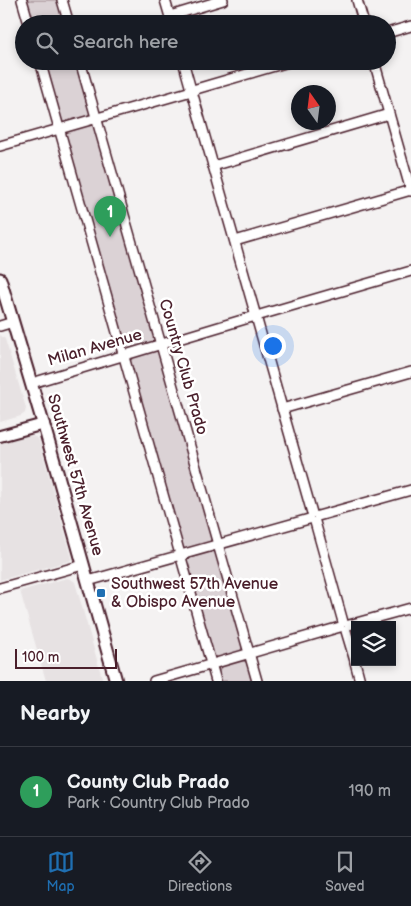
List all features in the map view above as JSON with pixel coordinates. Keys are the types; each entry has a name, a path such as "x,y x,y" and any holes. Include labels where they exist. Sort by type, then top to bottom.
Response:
{"main road":[{"name":"Southwest 57th Avenue","path":"0,279 4,302 13,322 32,383 116,681"}],"street":[{"path":"22,0 26,15"},
{"path":"62,0 66,15"},
{"path":"166,0 170,15"},
{"path":"184,15 223,0"},
{"path":"357,0 361,15"},
{"path":"396,30 411,26"},
{"path":"43,70 216,681"},
{"name":"Country Club Prado","path":"83,70 256,681"},
{"path":"186,70 351,648"},
{"path":"0,146 261,70"},
{"path":"235,241 411,190 377,70"},
{"path":"214,166 389,114"},
{"name":"Milan Avenue","path":"32,383 411,271"},
{"path":"0,326 13,322"},
{"path":"282,409 411,372"},
{"path":"0,436 44,424"},
{"path":"88,581 411,490"},
{"path":"0,588 83,565"},
{"path":"154,681 411,608"},
{"path":"356,666 360,681"}],"shaded area":[{"path":"25,0 58,0 62,15 29,15"},
{"path":"46,70 79,70 90,111 88,118 62,124"},
{"path":"89,123 95,127 155,336 151,343 139,349 126,349 65,134 68,130"},
{"path":"0,335 5,339 26,408 25,413 21,416 0,422"},
{"path":"154,350 160,353 212,537 209,544 187,550 182,548 129,364 133,356"},
{"path":"29,435 39,440 72,558 70,561 0,580 0,443"},
{"path":"211,550 217,554 243,646 239,653 221,658 211,652 185,563 189,557"},
{"path":"67,578 75,582 103,681 46,681 20,591"},
{"path":"241,660 246,662 253,681 219,681 218,676 221,668"}],"place":[{"name":"County Club Prado","path":"110,237"},
{"name":"Southwest 57th Avenue & Obispo Avenue","path":"101,593"}]}
